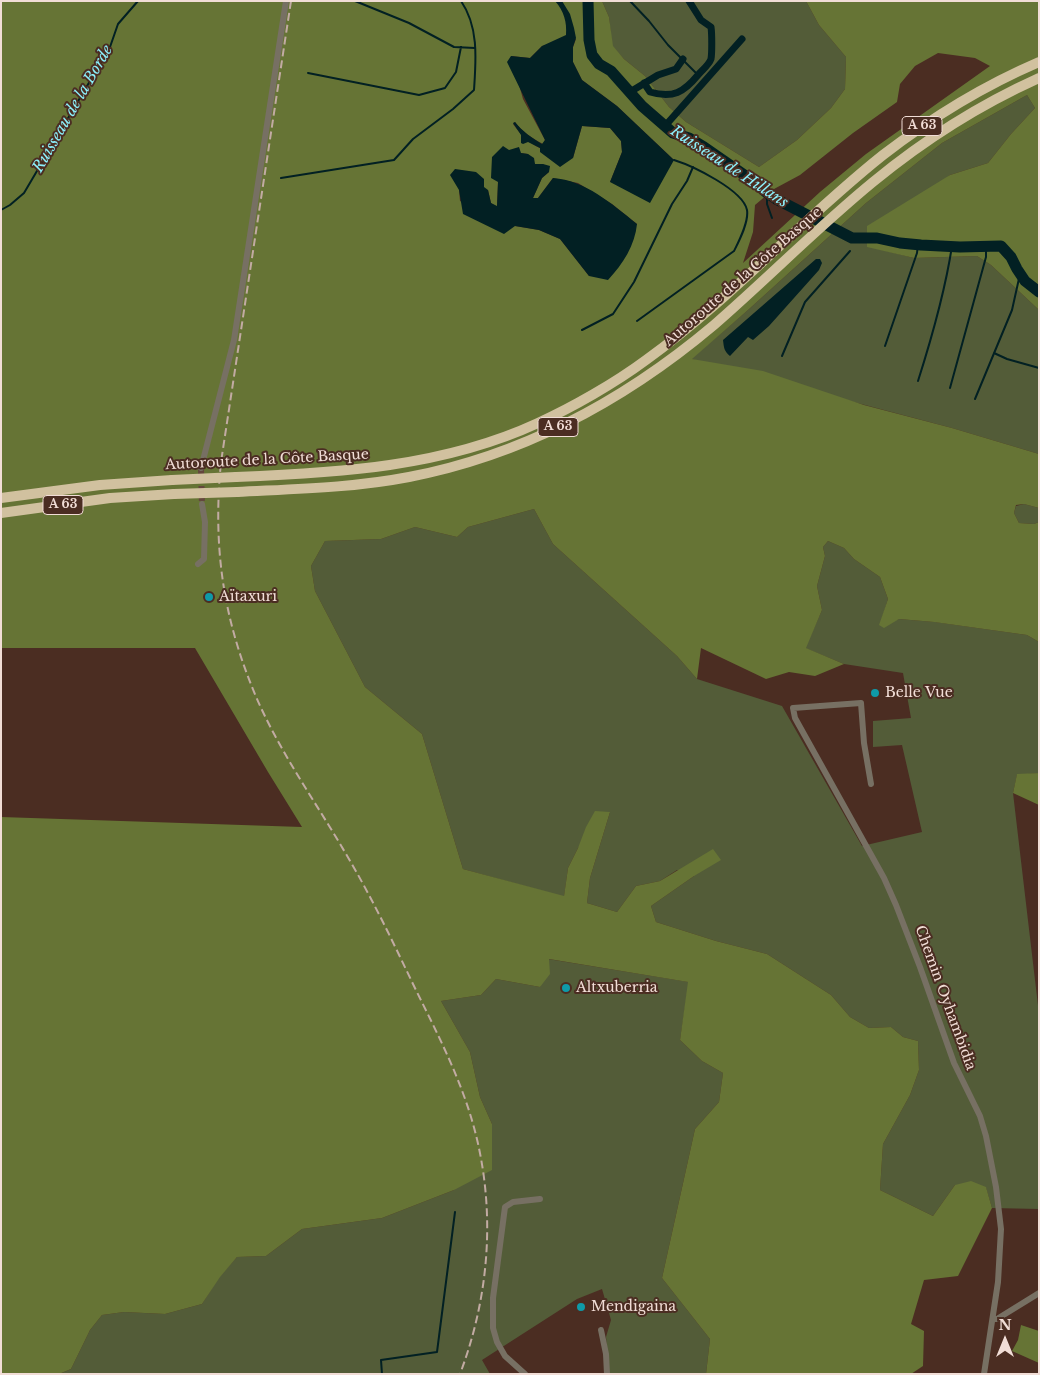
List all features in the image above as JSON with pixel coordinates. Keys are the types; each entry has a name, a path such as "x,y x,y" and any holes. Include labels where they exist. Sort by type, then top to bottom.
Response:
{"highway":[{"name":"Autoroute de la Côte Basque","path":"1,498 100,485 321,473 404,464 496,440 537,424 617,380 647,359 708,310 881,157 936,117 985,88 1039,62"},
{"name":"Autoroute de la Côte Basque","path":"1,514 110,498 338,486 406,478 454,467 500,453 543,435 628,389 665,364 714,325 832,217 892,166 934,136 984,105 1039,78"}],"street":[{"path":"201,468 234,340 286,1"},
{"path":"198,564 204,559 205,522 202,504"},
{"name":"Chemin Oyhambidia","path":"871,784 864,744 861,703 792,708 795,718 884,878 896,904 954,1063 980,1116 986,1136 996,1188 1001,1229 998,1282 984,1374"},
{"path":"525,1374 505,1356 497,1342 493,1328 493,1298 504,1206 521,1200 540,1199"},
{"path":"993,1318 998,1319 1037,1296"},
{"path":"601,1330 606,1354 607,1374"}],"green space":[{"path":"1,1 602,1 609,17 613,46 624,59 645,76 669,107 686,122 759,167 797,140 831,108 845,89 846,57 819,25 806,1 1039,2 1039,310 991,265 977,256 914,258 867,247 867,226 950,175 988,163 1035,108 1027,95 942,143 866,203 692,359 763,371 864,405 952,428 1039,454 1039,508 1024,504 1016,505 1014,513 1019,523 1034,524 1039,522 1039,642 1027,635 934,622 899,619 884,628 879,625 888,599 880,577 854,559 844,548 828,541 823,547 825,556 817,586 822,610 806,648 844,664 815,676 789,672 766,679 701,648 697,679 677,656 553,544 534,509 468,527 457,537 415,527 381,539 325,541 311,566 315,591 365,687 422,734 463,869 564,896 568,868 586,827 595,811 610,812 590,878 587,903 617,912 636,886 660,881 713,849 721,860 651,906 656,922 716,941 767,954 831,995 850,1017 869,1028 891,1027 903,1037 918,1041 919,1070 910,1095 883,1144 880,1190 933,1216 955,1185 971,1181 986,1187 992,1208 958,1276 924,1280 911,1324 924,1331 923,1366 911,1374 706,1374 710,1339 662,1278 695,1129 719,1102 723,1073 702,1061 680,1040 688,982 549,959 550,974 540,987 496,979 481,995 441,1001 470,1052 480,1097 492,1124 492,1170 454,1190 382,1218 302,1229 266,1256 237,1257 220,1277 202,1304 165,1314 124,1312 102,1315 90,1330 71,1369 59,1374 1,1374 1,817 302,827 195,648 1,648","holes":["576,39 573,47 573,62 582,80 617,106 674,160 610,182 622,152 621,141 610,128 582,126 573,158 539,148 520,133 513,124 515,122 524,132 543,144 545,140 523,99 511,56 530,58 542,46","938,53 975,58 990,66 866,154 820,192 743,263 753,232 755,205 774,189 800,175 853,133 897,102 900,84 915,66","521,153 528,154 535,164 543,164 549,172 542,178 533,198 538,198 553,178 578,183 612,204 637,224 589,276 560,239 539,230 515,226 460,201 459,190 488,190 491,203 497,207 498,182"]},
{"path":"602,1 806,1 819,25 846,57 845,89 831,108 797,140 759,167 686,122 669,107 645,76 624,59 612,46 609,17"},
{"path":"1027,95 1035,108 988,163 950,175 867,246 914,258 977,256 991,265 1039,310 1039,454 952,428 691,359 866,203 942,143"},
{"path":"1024,504 1039,508 1039,522 1034,524 1019,523 1014,513 1016,506"},
{"path":"534,509 553,544 677,656 697,679 782,706 862,846 922,832 902,745 873,747 873,721 911,718 903,673 844,664 805,648 822,610 817,586 825,556 823,547 828,541 844,548 854,559 880,577 888,599 880,625 899,619 935,622 1027,635 1039,642 1039,773 1017,775 1013,793 1039,1014 1039,1209 992,1208 986,1188 955,1185 933,1216 880,1190 883,1144 910,1095 919,1070 918,1041 903,1037 891,1027 869,1028 850,1017 831,995 767,954 716,941 656,922 651,906 694,876 677,870 660,881 636,886 617,912 587,903 590,878 610,812 578,848 568,868 564,897 463,869 422,734 365,687 315,591 311,566 325,541 381,539 415,527 457,537 468,527"},
{"path":"1039,773 1039,805 1013,793 1017,774"},
{"path":"548,959 689,982 680,1040 702,1061 723,1073 719,1102 695,1129 662,1278 710,1339 706,1374 609,1374 606,1337 611,1320 602,1289 577,1299 482,1360 490,1374 59,1374 71,1369 90,1330 102,1315 124,1312 165,1314 202,1304 219,1277 237,1257 266,1256 302,1229 382,1218 454,1190 492,1124 480,1097 470,1052 441,1001 481,995 496,979 540,987"},
{"path":"1021,1325 1039,1331 1039,1363 1012,1351 1018,1340"}],"water":[{"path":"555,1 562,1 570,14 576,38 573,47 573,62 582,80 617,106 674,160 650,203 610,182 622,152 621,141 610,128 582,126 573,158 560,167 540,152 540,148 528,142 521,143 521,135 513,123 515,122 527,134 542,144 545,140 507,62 511,56 530,58 542,46 566,35 564,17"},
{"path":"503,146 509,150 519,147 521,153 528,154 534,158 535,164 550,166 549,172 542,178 533,198 538,198 553,178 565,180 576,183 598,194 637,224 634,239 627,254 608,280 589,276 560,239 539,230 515,226 504,234 463,214 459,190 450,175 455,169 476,172 484,179 484,187 488,190 491,203 497,206 498,182 491,178 492,157"},
{"path":"816,259 820,259 822,263 819,270 769,326 753,340 748,337 730,356 725,349 723,340"}],"waterway":[{"name":"Ruisseau de la Borde","path":"1,210 24,193 110,47 118,24 138,1"},
{"path":"355,1 409,23 454,47 475,48"},
{"path":"281,178 394,160 413,139 453,109 474,90 476,56 474,33 467,11 461,1"},
{"name":"Ruisseau de Hillans","path":"588,1 589,40 592,55 599,64 611,71 642,106 673,133 689,138 704,147 776,199 852,238 877,238 921,245 960,247 1001,246 1011,257 1025,281 1039,292"},
{"path":"630,1 668,45 698,75"},
{"path":"644,83 650,92 665,95 672,94 688,86 710,61 712,48 711,27 701,20 689,1"},
{"path":"665,126 742,39"},
{"path":"308,73 419,95 445,88 456,72 461,47"},
{"path":"630,92 658,75 676,69 683,59"},
{"path":"637,321 734,251 747,220 747,210 737,195 704,173 674,160"},
{"path":"582,330 613,314 634,282 672,204 687,181 693,167"},
{"path":"767,193 767,204 772,218"},
{"path":"885,346 917,253 918,244"},
{"path":"918,381 938,314 952,246"},
{"path":"950,388 986,257 986,246"},
{"path":"782,356 805,302 850,251"},
{"path":"975,399 1012,310 1020,274"},
{"path":"994,353 1007,359 1039,368"},
{"path":"382,1374 381,1360 437,1352 455,1212"}],"tunnel":[{"path":"201,468 202,504"}],"railway":[{"path":"291,1 221,462 218,521 222,577 233,632 252,687 272,731 346,854 381,918 459,1082 475,1130 486,1200 485,1270 480,1305 460,1374"}],"place":[{"name":"Aïtaxuri","path":"209,597"},
{"name":"Belle Vue","path":"875,693"},
{"name":"Altxuberria","path":"566,988"},
{"name":"Mendigaina","path":"581,1307"}]}
